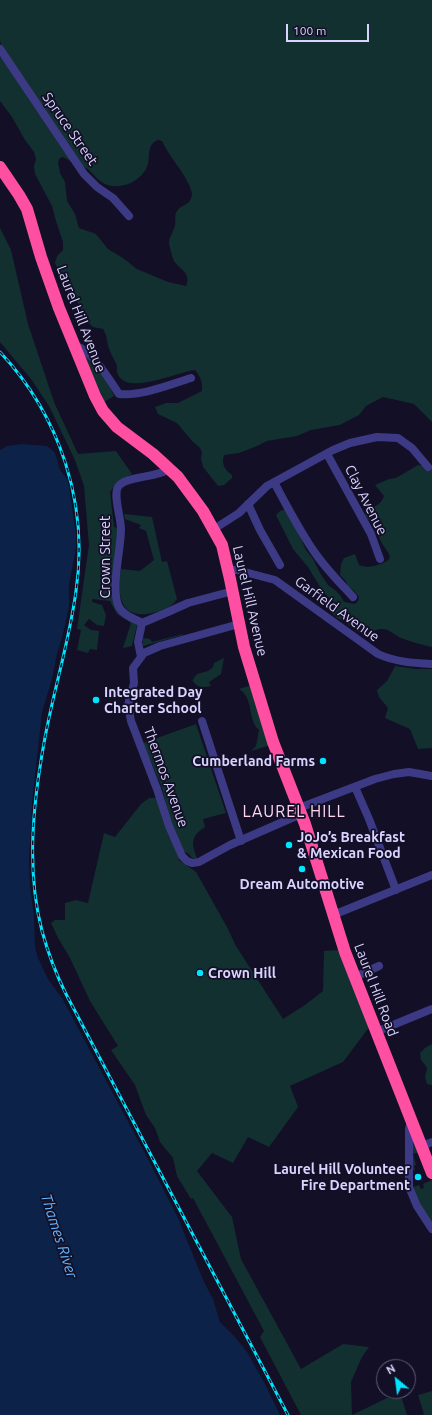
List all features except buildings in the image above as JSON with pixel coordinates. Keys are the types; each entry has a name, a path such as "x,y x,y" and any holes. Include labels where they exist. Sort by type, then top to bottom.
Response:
{"highway":[{"name":"Laurel Hill Avenue","path":"0,168 27,209 52,291 95,396 107,416 120,429 150,451 169,469 197,501 214,528 223,548 246,656 268,728 300,811"},
{"name":"Laurel Hill Road","path":"300,811 333,915 355,977 411,1120 427,1144 432,1173"}],"street":[{"name":"Spruce Street","path":"0,48 84,174 97,187 113,198 129,216"},
{"path":"74,345 81,347 102,369 119,394 126,395 151,391 191,378"},
{"path":"214,528 239,513 266,487 274,482 344,445 354,442 377,437 400,438 412,448 428,466"},
{"name":"Clay Avenue","path":"327,454 370,534 380,559"},
{"name":"Crown Street","path":"142,623 124,613 117,600 116,579 121,535 116,491 119,485 124,482 160,474 169,469"},
{"path":"274,482 301,531 316,554 326,568 353,597"},
{"path":"248,504 260,530 280,565"},
{"name":"Garfield Avenue","path":"228,570 237,570 275,580 378,654 410,663 432,664"},
{"path":"233,590 188,603 142,623 138,642 139,651 141,657 149,650 239,624"},
{"name":"Thermos Avenue","path":"141,657 133,668 134,683 128,702 129,714 167,820 182,856 187,861 196,863 300,811 384,776 409,772 432,776"},
{"path":"202,721 241,841"},
{"path":"355,787 396,890"},
{"path":"333,915 432,874"},
{"path":"355,977 379,966"},
{"path":"376,1032 432,1009"},
{"path":"411,1120 409,1129 409,1187 417,1206 432,1229"}],"green space":[{"path":"0,0 432,0 432,422 414,404 383,397 366,406 359,415 340,425 311,430 297,436 267,441 239,453 224,455 223,464 227,471 232,475 232,478 224,485 218,486 203,467 201,459 202,452 200,448 177,423 158,414 155,407 166,403 178,403 202,391 202,382 197,372 195,370 187,371 141,383 130,383 122,379 117,372 117,366 109,349 103,329 93,327 87,321 77,301 66,291 55,263 57,256 63,250 63,242 52,206 35,174 34,166 36,159 34,152 0,101 0,58 3,55 3,51 0,41","holes":["158,140 162,141 165,148 186,179 192,193 190,201 176,213 174,230 169,243 174,261 186,274 186,286 168,282 137,269 108,249 96,234 79,228 75,214 67,201 65,182 60,173 58,162 60,158 63,157 86,168 105,184 111,186 124,185 131,183 141,175 148,164 152,144"]},
{"path":"0,228 11,250 28,324 54,402 78,454 116,451 132,474 118,481 110,492 114,527 118,528 114,598 137,625 132,646 123,648 131,623 117,614 110,601 92,599 92,602 102,605 106,615 104,626 97,625 89,619 84,625 91,630 99,631 97,650 90,649 88,653 77,650 81,630 77,629 89,545 84,486 75,460 49,406 31,379 0,342"},
{"path":"80,349 107,381 114,396 104,402"},
{"path":"418,465 432,468 432,647 398,637 384,629 378,629 364,636 337,618 331,612 334,602 323,592 308,567 293,549 276,515 280,511 286,509 306,550 328,585 340,595 344,602 355,604 359,597 348,587 345,580 340,575 341,564 344,558 355,554 359,565 368,567 382,564 389,559 390,556 380,540 377,530 367,518 365,513 379,504 383,499 384,496 375,485 389,479 396,478"},
{"path":"124,514 152,517 162,562 167,561 177,599 171,606 165,609 145,614 135,614 124,605 121,598 120,589 121,569 140,571 154,560 146,531 139,528 141,525 125,519"},
{"path":"183,634 143,646 143,638 150,639 152,642"},
{"path":"224,658 221,674 209,682 211,686 200,687 194,683 192,680 197,674 208,671 213,667 214,663"},
{"path":"395,666 416,669 432,669 432,748 418,749 410,729 385,718 388,708 379,697 377,690 387,681"},
{"path":"252,685 271,745 251,751 256,746 259,730 255,726 247,697 239,689"},
{"path":"196,724 226,813 203,819 205,827 197,834 193,844 197,858 192,858 189,854 182,851 170,818 161,785 143,743"},
{"path":"149,798 158,798 179,860 196,872 236,946 283,1019 323,991 324,951 338,950 370,1026 343,1062 290,1086 298,1107 269,1147 248,1137 233,1163 212,1153 197,1171 232,1217 241,1259 301,1369 343,1344 369,1347 362,1357 351,1382 352,1415 301,1415 260,1337 264,1331 193,1198 191,1199 177,1176 173,1158 160,1142 155,1128 146,1115 135,1085 111,1050 118,1046 90,1001 70,958 51,923 55,920 65,920 65,903 76,900 88,903 104,833 115,837 141,804"},
{"path":"432,1044 432,1085 427,1084 425,1077 427,1069 421,1060 420,1053"},
{"path":"412,1132 421,1152 413,1154 416,1165 414,1166 415,1170 411,1172"},
{"path":"432,1180 432,1225 421,1210 413,1187 419,1185 421,1189 424,1188 423,1184"},
{"path":"432,1391 432,1415 422,1415 424,1414 418,1395"},
{"path":"385,1399 402,1399 407,1415 352,1415"}],"water":[{"name":"Thames River","path":"22,444 47,446 55,453 60,470 68,480 76,534 76,548 69,585 69,607 52,679 42,712 32,804 29,862 35,947 38,958 48,979 62,998 178,1218 204,1282 213,1299 220,1322 247,1352 280,1415 0,1415 0,450 7,446"}],"railway":[{"path":"0,352 21,377 39,404 54,433 65,463 73,494 78,526 79,558 76,591 44,743 34,813 34,884 42,931 52,963 66,994 288,1415"}],"place":[{"name":"Integrated Day Charter School","path":"96,700"},
{"name":"Cumberland Farms","path":"323,761"},
{"name":"JoJo’s Breakfast & Mexican Food","path":"289,845"},
{"name":"Dream Automotive","path":"302,869"},
{"name":"Crown Hill","path":"200,973"},
{"name":"Laurel Hill Volunteer Fire Department","path":"418,1177"}],"district":[{"name":"LAUREL HILL","path":"294,812"}]}
